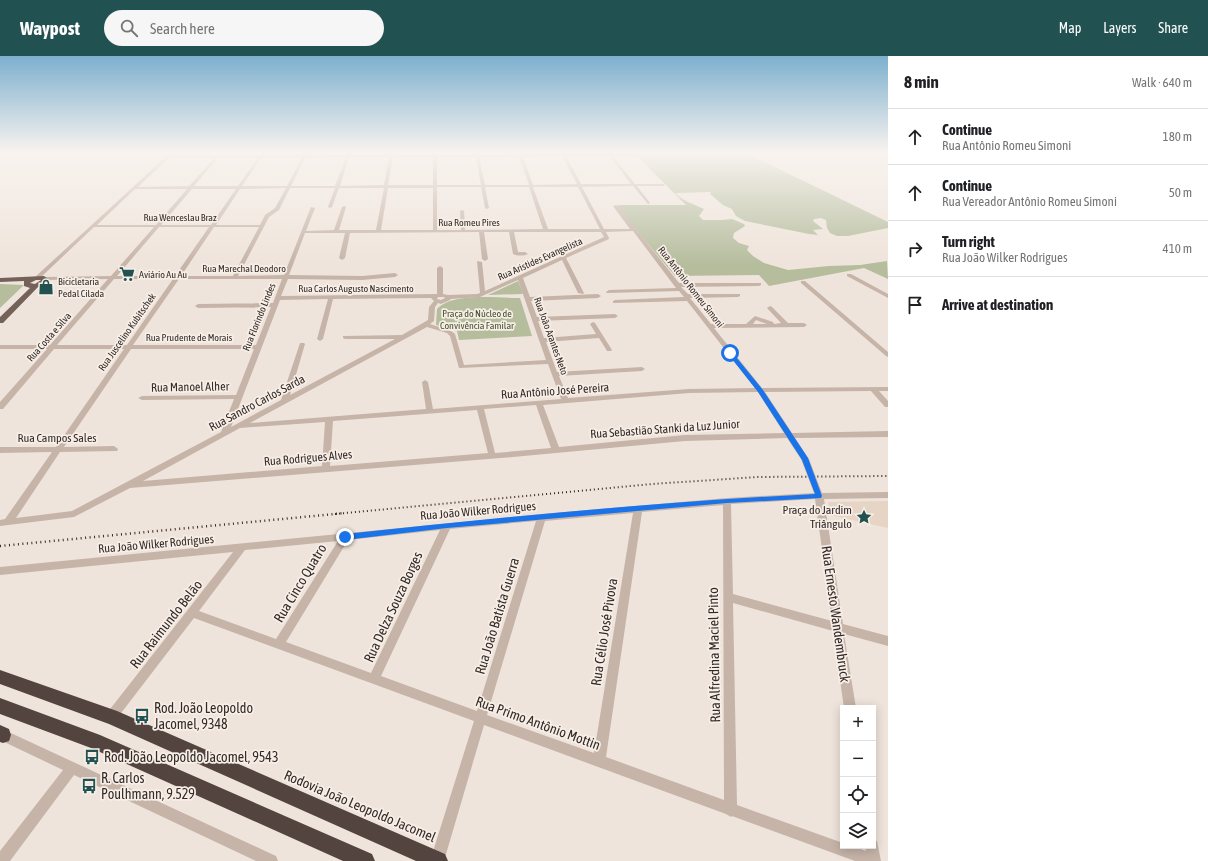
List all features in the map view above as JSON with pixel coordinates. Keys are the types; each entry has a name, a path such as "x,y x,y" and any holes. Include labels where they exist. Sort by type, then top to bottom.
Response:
{"highway":[{"path":"0,671 21,684"},
{"name":"Rodovia João Leopoldo Jacomel","path":"0,676 111,717 438,861"},
{"path":"0,706 94,741 365,861"}],"main road":[{"path":"0,280 36,281"},
{"path":"0,284 36,281"},
{"path":"0,313 36,281"},
{"path":"0,321 36,281"}],"street":[{"path":"36,281 92,226 131,191"},
{"path":"36,281 137,191"},
{"name":"Rua Costa e Silva","path":"0,407 188,191"},
{"name":"Rua Juscelino Kubitschek","path":"4,523 58,450 236,191"},
{"path":"235,277 261,226 268,215 277,209 287,191"},
{"path":"330,207 336,191"},
{"path":"378,232 385,191"},
{"path":"435,191 435,231"},
{"path":"484,191 486,208"},
{"path":"533,191 546,231"},
{"path":"581,191 603,230"},
{"path":"638,191 648,203"},
{"name":"Rua Antônio Romeu Simoni","path":"615,206 761,391 806,459"},
{"path":"336,232 344,207"},
{"name":"Rua Florindo Lindes","path":"224,434 313,208"},
{"path":"462,211 463,231"},
{"name":"Rua Wenceslau Braz","path":"92,226 261,226"},
{"name":"Rua Aristides Evangelista","path":"481,295 602,240 607,237 603,230"},
{"name":"Rua Romeu Pires","path":"304,232 635,230"},
{"path":"481,231 485,259"},
{"path":"511,231 516,254 525,254"},
{"path":"342,258 348,232"},
{"path":"562,258 581,294"},
{"path":"478,262 481,295"},
{"path":"426,326 431,321 432,307 437,297 440,268"},
{"name":"Rua Marechal Deodoro","path":"36,281 112,277 362,278 394,275"},
{"path":"849,275 888,296"},
{"name":"Rua João Arantes Neto","path":"520,277 565,401"},
{"path":"803,282 888,355"},
{"path":"609,292 679,287 759,284"},
{"name":"Rua Carlos Augusto Nascimento","path":"278,298 437,297 445,301 448,297 481,295"},
{"path":"615,302 738,295"},
{"path":"527,298 598,296"},
{"path":"320,339 331,297"},
{"path":"198,306 275,305"},
{"path":"770,308 786,325"},
{"path":"534,319 616,316"},
{"path":"594,324 609,350"},
{"path":"710,326 804,325"},
{"path":"426,326 449,332 453,335 461,367 550,362"},
{"name":"Rua Sandro Carlos Sarda","path":"4,523 74,514 240,426 402,337 426,326"},
{"path":"542,340 601,336"},
{"path":"345,337 402,337"},
{"path":"284,402 302,344"},
{"name":"Rua Prudente de Morais","path":"0,347 258,346"},
{"path":"554,374 642,369"},
{"path":"425,382 430,411"},
{"path":"873,389 888,405"},
{"name":"Rua Antônio José Pereira","path":"240,426 689,391 888,389"},
{"name":"Rua Manoel Alher","path":"142,398 238,398"},
{"path":"539,403 556,450"},
{"path":"480,408 492,455"},
{"path":"326,469 329,419"},
{"name":"Rua Sebastião Stanki da Luz Junior","path":"492,455 685,438 888,434"},
{"name":"Rua Campos Sales","path":"0,450 114,449"},
{"name":"Rua Rodrigues Alves","path":"127,485 492,455"},
{"name":"Rua Ernesto Wandembruck","path":"806,459 819,496 850,705"},
{"name":"Rua João Wilker Rodrigues","path":"0,571 242,548 447,526 727,501 819,496 888,495"},
{"name":"Rua Alfredina Maciel Pinto","path":"727,501 731,810"},
{"name":"Rua Célio José Pivova","path":"599,760 638,509"},
{"name":"Rua João Batista Guerra","path":"438,861 542,517"},
{"name":"Rua Delza Souza Borges","path":"374,679 447,526"},
{"name":"Rua Cinco Quatro","path":"279,644 345,537"},
{"name":"Rua Raimundo Belão","path":"111,717 242,548"},
{"path":"729,597 888,641"},
{"name":"Rua Primo Antônio Mottin","path":"192,613 874,861"},
{"path":"1,734 271,861"},
{"path":"1,861 72,768"},
{"path":"872,849 874,861"}],"green space":[{"path":"672,191 823,191 888,222 888,228 848,236 837,236 830,233 827,228 826,220 821,218 814,219 813,221 823,229 813,230 818,235 809,234 745,221 736,216 732,209 723,205 710,194 711,192 675,193 685,200 704,209 699,216 703,220 732,219 744,224 745,226 734,233 733,238 739,243 749,246 747,250 764,263 788,270 860,265 887,261 888,279 864,268 769,286 759,275 675,276 617,207 619,205 686,205"},
{"path":"518,281 523,293 522,294 488,295"},
{"path":"0,284 24,285 0,308"},
{"name":"Praça do Núcleo de Convivência Familar","path":"476,297 520,298 532,336 459,340 457,331 436,325 437,309 453,300"}],"shaded area":[{"name":"Praça do Jardim Triângulo","path":"888,501 888,528 830,515 828,502"}],"railway":[{"path":"335,514 652,484 758,477 888,476"},
{"path":"0,546 345,513"}],"place":[{"name":"Aviário Au Au","path":"127,274"},
{"name":"Bicicletaria Pedal Cilada","path":"46,287"},
{"name":"Praça do Jardim Triângulo","path":"864,517"},
{"name":"Rod. João Leopoldo Jacomel, 9348","path":"142,716"},
{"name":"Rod. João Leopoldo Jacomel, 9543","path":"92,757"},
{"name":"R. Carlos Poulhmann, 9.529","path":"89,786"}],"route":[{"path":"345,537 447,526 727,501 819,496 806,459 761,391 730,353"}]}
